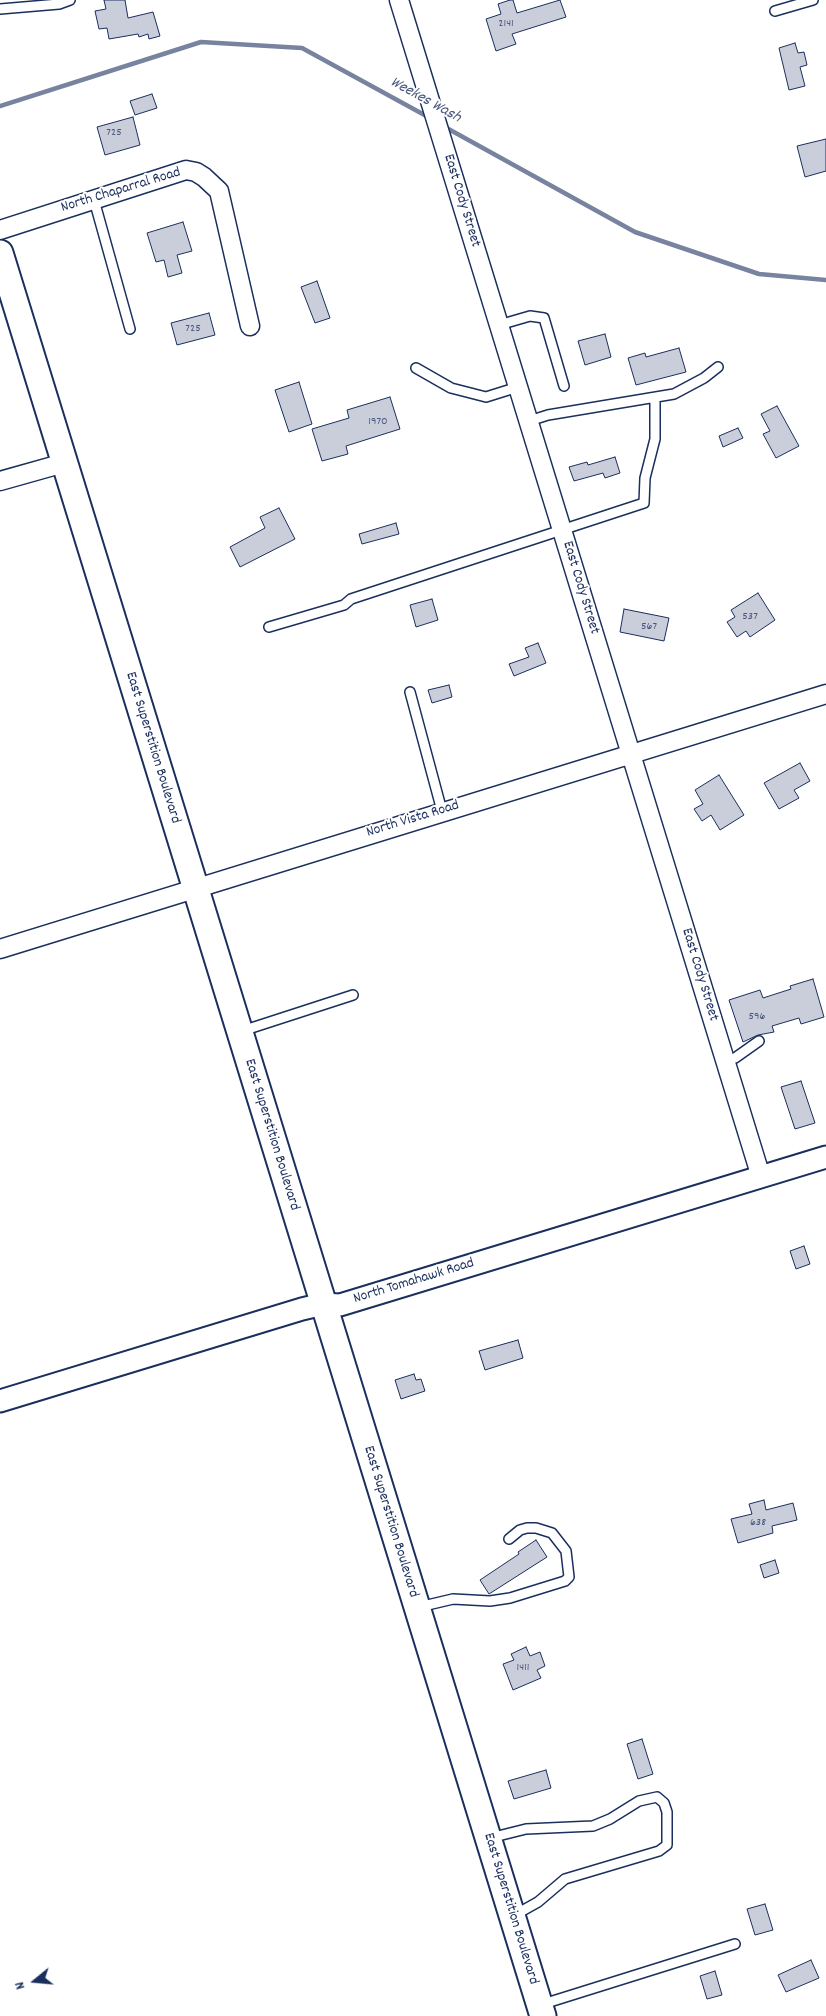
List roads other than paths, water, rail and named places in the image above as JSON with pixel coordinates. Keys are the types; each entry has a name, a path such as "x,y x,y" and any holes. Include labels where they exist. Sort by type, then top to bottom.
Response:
{"main road":[{"name":"East Superstition Boulevard","path":"0,253 322,1304 541,2010"}],"street":[{"name":"East Cody Street","path":"399,0 761,1177"},
{"name":"North Chaparral Road","path":"0,230 186,170 204,176 219,191 250,326"},
{"path":"0,481 64,462"},
{"name":"North Vista Road","path":"0,949 826,694"},
{"name":"North Tomahawk Road","path":"0,1401 322,1304 340,1305 826,1157"}],"lane":[{"path":"0,9 59,4 70,0"},
{"path":"775,11 813,0"},
{"path":"94,200 130,329"},
{"path":"499,325 530,316 544,318 564,386"},
{"path":"529,421 548,415 674,394 704,378 718,367"},
{"path":"416,368 451,388 486,397 518,387"},
{"path":"269,627 344,605 351,599 644,503 645,478 655,439 656,398"},
{"path":"410,692 442,811"},
{"path":"239,1032 353,995"},
{"path":"725,1061 735,1058 760,1041"},
{"path":"417,1608 453,1598 490,1601 510,1598 565,1581 569,1576 566,1551 552,1533 536,1528 527,1528 520,1530 509,1539"},
{"path":"488,1838 526,1829 593,1826 610,1819 639,1801 657,1797 664,1803 667,1812 667,1845 659,1851 565,1879 538,1902 512,1916"},
{"path":"541,2010 735,1944"}],"waterway":[{"name":"Weekes Wash","path":"0,106 201,42 302,48 430,118"},
{"name":"Weekes Wash","path":"443,126 635,232 759,274 826,280"}]}
